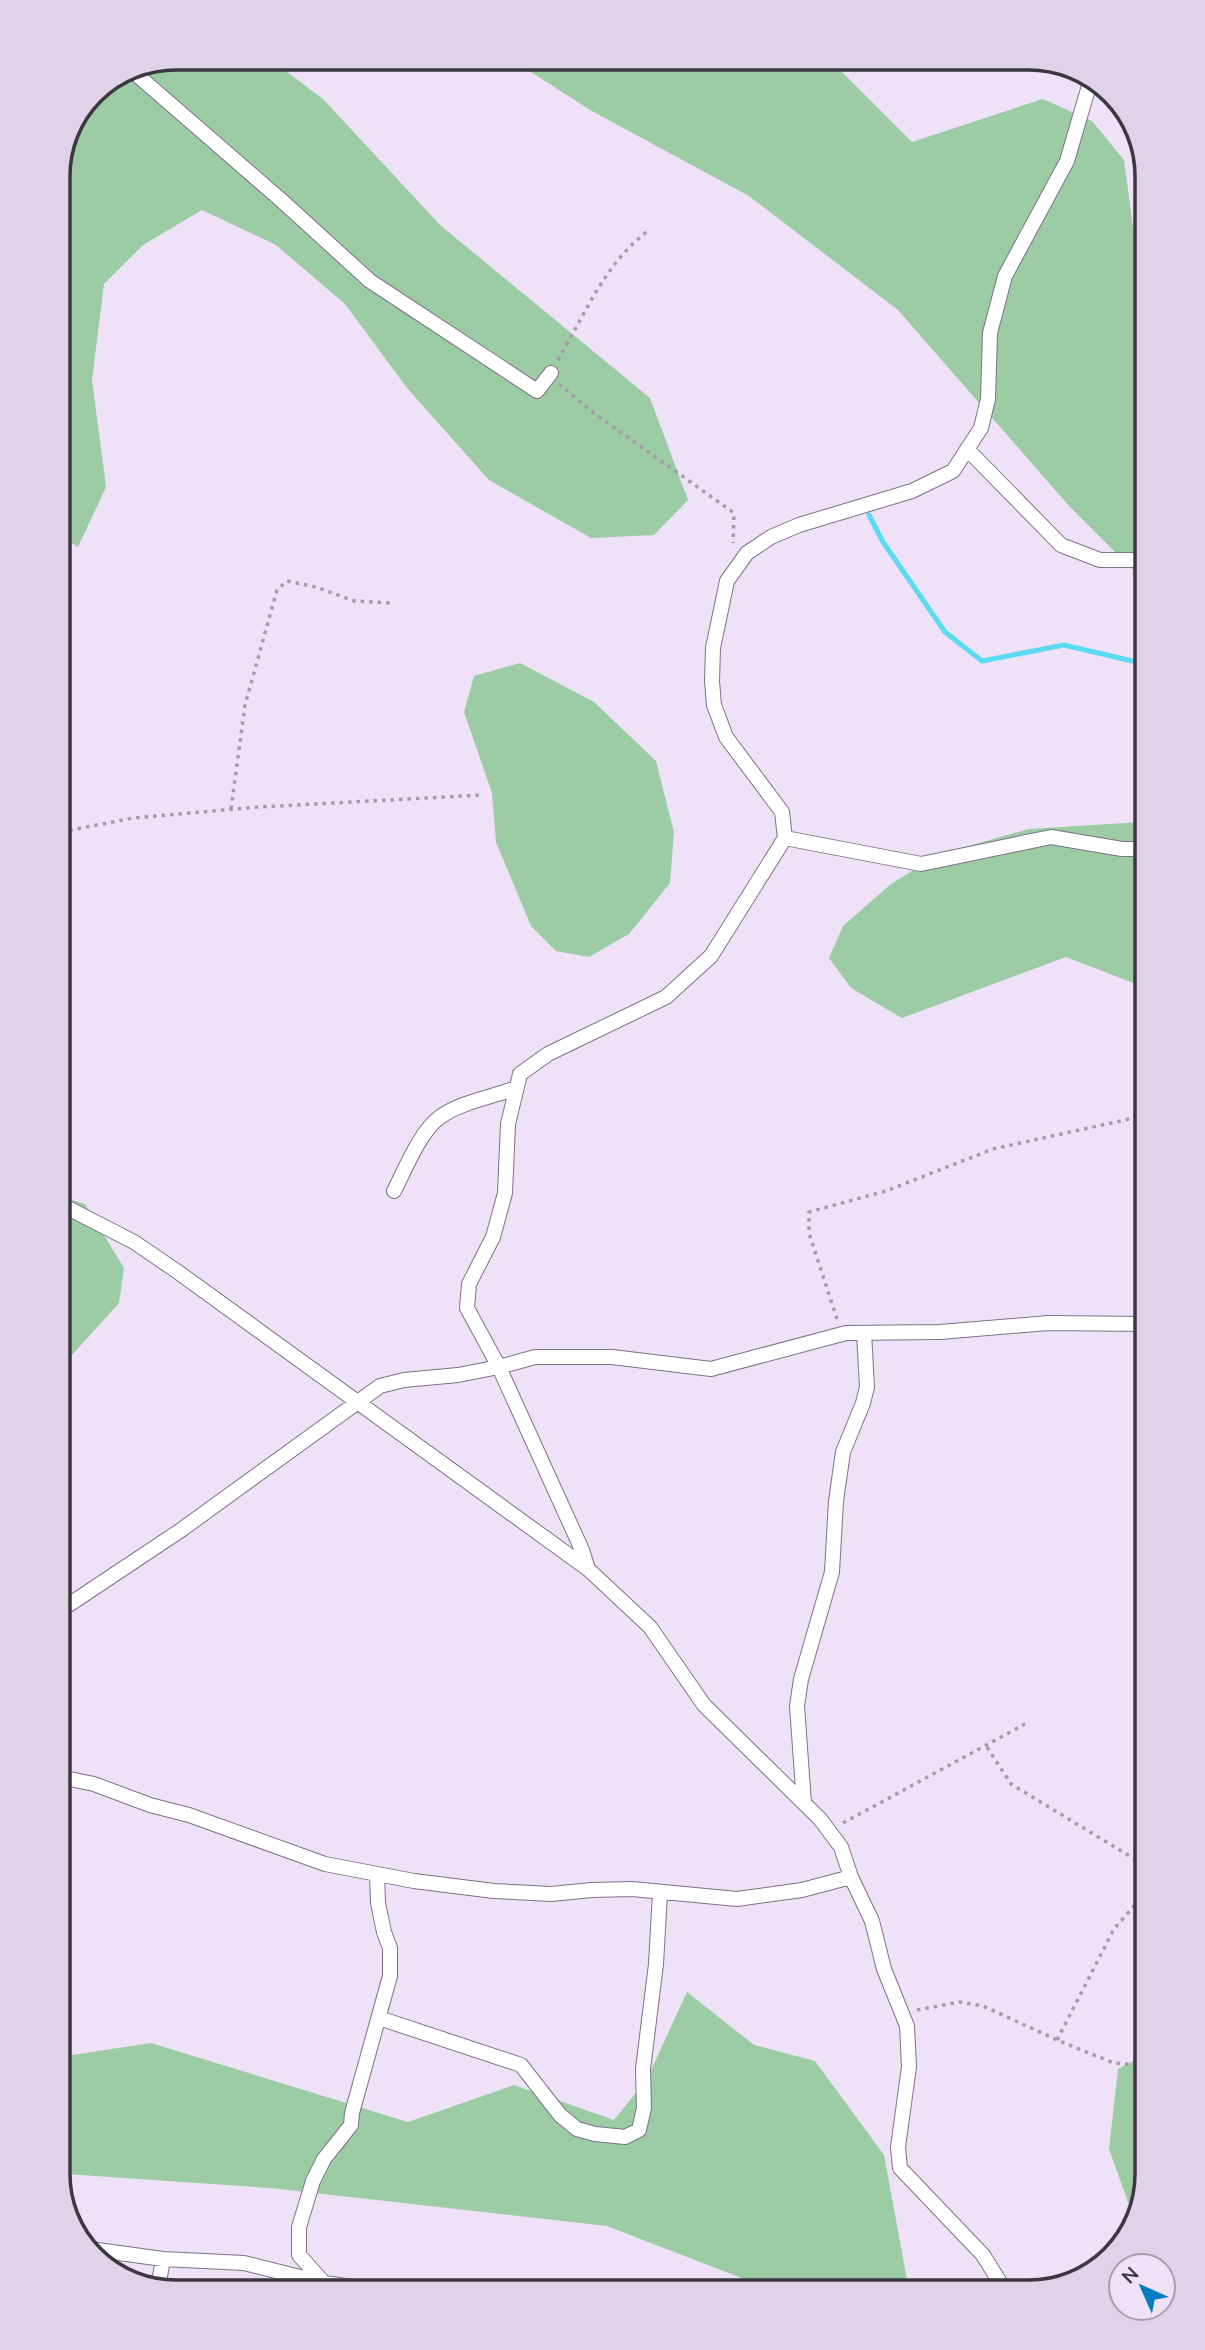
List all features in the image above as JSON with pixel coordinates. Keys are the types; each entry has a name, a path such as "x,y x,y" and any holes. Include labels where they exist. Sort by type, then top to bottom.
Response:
{"street":[{"path":"139,77 370,281 537,391 551,373"},
{"path":"588,1569 582,1550 499,1367 467,1308 469,1284 493,1237 505,1193 508,1124 520,1074 548,1054 666,997 675,989 710,956 785,838 782,812 726,737 715,705 712,681 713,648 727,581 747,554 771,537 799,525 912,491 953,471 981,428 988,399 990,333 1005,276 1067,161 1088,88"},
{"path":"967,449 1061,545 1100,560 1135,560"},
{"path":"785,838 921,864 1051,837 1135,849"},
{"path":"394,1191 426,1132 439,1118 455,1109 516,1088"},
{"path":"70,1209 134,1242 588,1569 650,1627 705,1705 829,1830 841,1847 850,1877 872,1921 884,1969 907,2026 909,2067 898,2147 900,2168 984,2255 999,2280"},
{"path":"70,1604 181,1530 380,1386 404,1380 458,1375 535,1357 612,1357 712,1369 842,1334 940,1332 1048,1322 1135,1324"},
{"path":"804,1803 797,1706 801,1679 832,1572 836,1501 843,1452 867,1387 864,1333"},
{"path":"70,1779 94,1784 150,1805 189,1815 325,1864 414,1881 494,1891 551,1894 592,1889 632,1889 737,1899 802,1890 850,1877"},
{"path":"321,2280 299,2255 299,2227 313,2181 324,2159 351,2125 390,1976 390,1948 378,1903 377,1874"},
{"path":"379,2018 521,2065 560,2115 577,2129 625,2137 639,2130 644,2108 643,2069 656,1964 660,1893"},
{"path":"103,2251 163,2259 244,2263 312,2280"},
{"path":"160,2279 163,2259"}],"path":[{"path":"649,230 630,244 608,270 551,373 562,388 592,411 734,513 735,570"},
{"path":"231,809 245,705 276,590 287,582 316,587 354,601 390,603"},
{"path":"70,830 133,818 231,809 482,795"},
{"path":"842,1334 809,1233 808,1212 886,1191 993,1149 1135,1118"},
{"path":"829,1830 987,1747 1025,1724"},
{"path":"987,1747 1011,1784 1135,1859"},
{"path":"1057,2040 1114,1929 1135,1905"},
{"path":"902,2013 960,2002 982,2006 1114,2063 1135,2065"}],"green space":[{"path":"176,70 285,70 323,99 440,225 650,398 688,500 654,535 591,538 489,480 407,388 345,304 276,245 202,210 143,245 104,284 92,380 106,487 78,547 70,542 70,170 74,149 81,129 106,96 123,84 142,76"},
{"path":"528,70 840,70 912,142 1043,99 1092,121 1124,160 1135,242 1135,569 1070,507 898,310 749,196 590,110"},
{"path":"520,663 594,702 656,761 674,832 670,883 629,934 589,957 556,951 531,926 496,842 492,793 464,712 474,676"},
{"path":"1135,822 1135,984 1066,957 902,1018 851,988 829,958 843,926 891,884 940,854 1029,829"},
{"path":"70,1199 85,1204 124,1268 119,1303 70,1357"},
{"path":"687,1992 754,2045 815,2061 884,2155 907,2280 746,2280 607,2226 270,2188 70,2174 70,2055 151,2043 408,2122 514,2085 614,2120 647,2079"},
{"path":"1135,2060 1135,2174 1129,2206 1109,2149 1118,2069"}],"waterway":[{"path":"869,515 883,542 945,632 982,661 1064,645 1135,662"}]}
